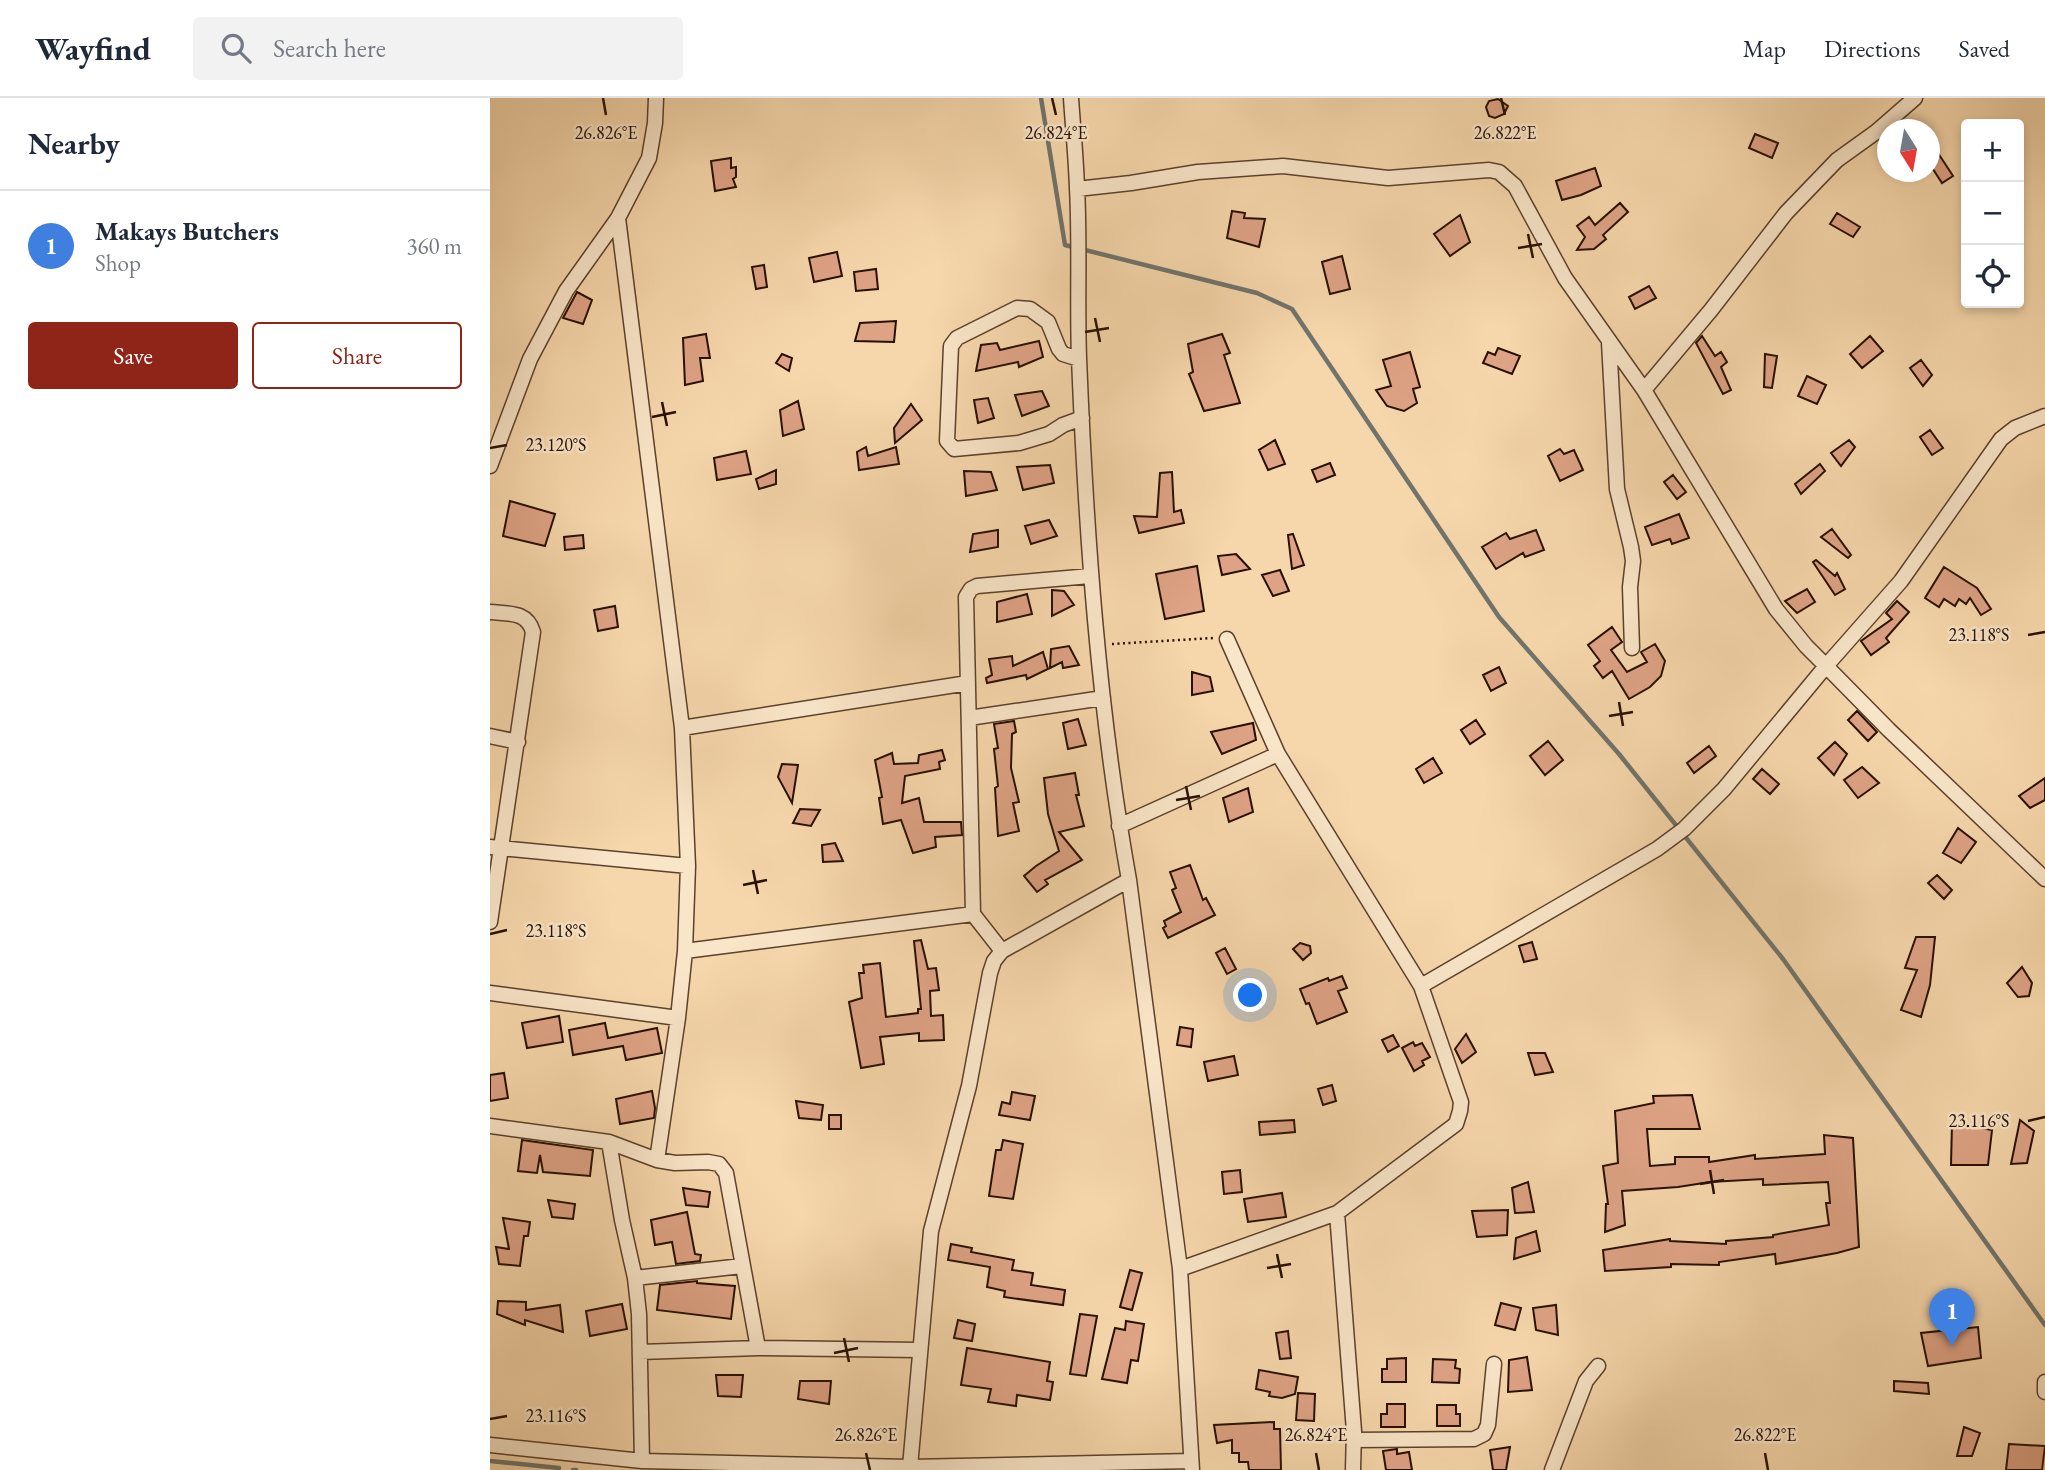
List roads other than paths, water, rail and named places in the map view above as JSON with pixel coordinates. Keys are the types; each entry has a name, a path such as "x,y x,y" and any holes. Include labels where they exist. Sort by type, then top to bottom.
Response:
{"street":[{"path":"490,466 530,359 566,291 618,218 649,158 656,98"},
{"path":"490,1445 642,1461 911,1467 1191,1465 1180,1269 1096,645 1079,359 1077,189 1071,98"},
{"path":"1644,390 1711,310 1786,213 1837,160 1876,132 1914,98"},
{"path":"1077,189 1198,172 1283,166 1388,178 1489,170 1499,172 1515,186 1565,278 1644,390 1776,609 1806,646 1889,730 2045,879"},
{"path":"618,218 682,728 688,866 685,951 678,1018 657,1160"},
{"path":"1079,359 1063,354 1048,322 1030,309 1017,308 957,338 951,346 947,441 954,449 1019,443 1049,434 1082,418"},
{"path":"1608,340 1617,489 1633,561 1630,587 1632,648"},
{"path":"1421,986 1657,849 1684,829 1724,789 1901,581 2001,439 2015,428 2045,416"},
{"path":"1002,951 973,914 966,597 971,589 977,586 1090,576"},
{"path":"490,612 521,615 530,623 533,632 518,742 496,848 490,922"},
{"path":"1180,1269 1337,1213 1456,1124 1461,1102 1421,986 1278,754 1227,639"},
{"path":"682,728 968,684"},
{"path":"970,718 1102,698"},
{"path":"490,736 518,742"},
{"path":"1119,826 1278,754"},
{"path":"496,848 688,866"},
{"path":"911,1467 931,1231 969,1086 994,961 1002,951 1129,880"},
{"path":"685,951 973,914"},
{"path":"490,993 678,1018"},
{"path":"490,1126 609,1142 657,1160 675,1163 719,1164 726,1173 758,1348"},
{"path":"609,1142 635,1278 639,1314 642,1461"},
{"path":"1337,1213 1355,1440 1353,1470"},
{"path":"635,1278 742,1266"},
{"path":"640,1352 758,1348 920,1350"},
{"path":"1355,1440 1474,1439 1484,1434 1488,1425 1494,1364"},
{"path":"1552,1470 1586,1381 1598,1366"},
{"path":"2045,1382 2045,1392"}],"waterway":[{"path":"1041,98 1065,245 1257,293 1292,309 1499,617 1619,754 1783,959 2045,1325"},
{"path":"490,1461 559,1468"}],"place":[{"name":"Makays Butchers","path":"1952,1346"}]}
